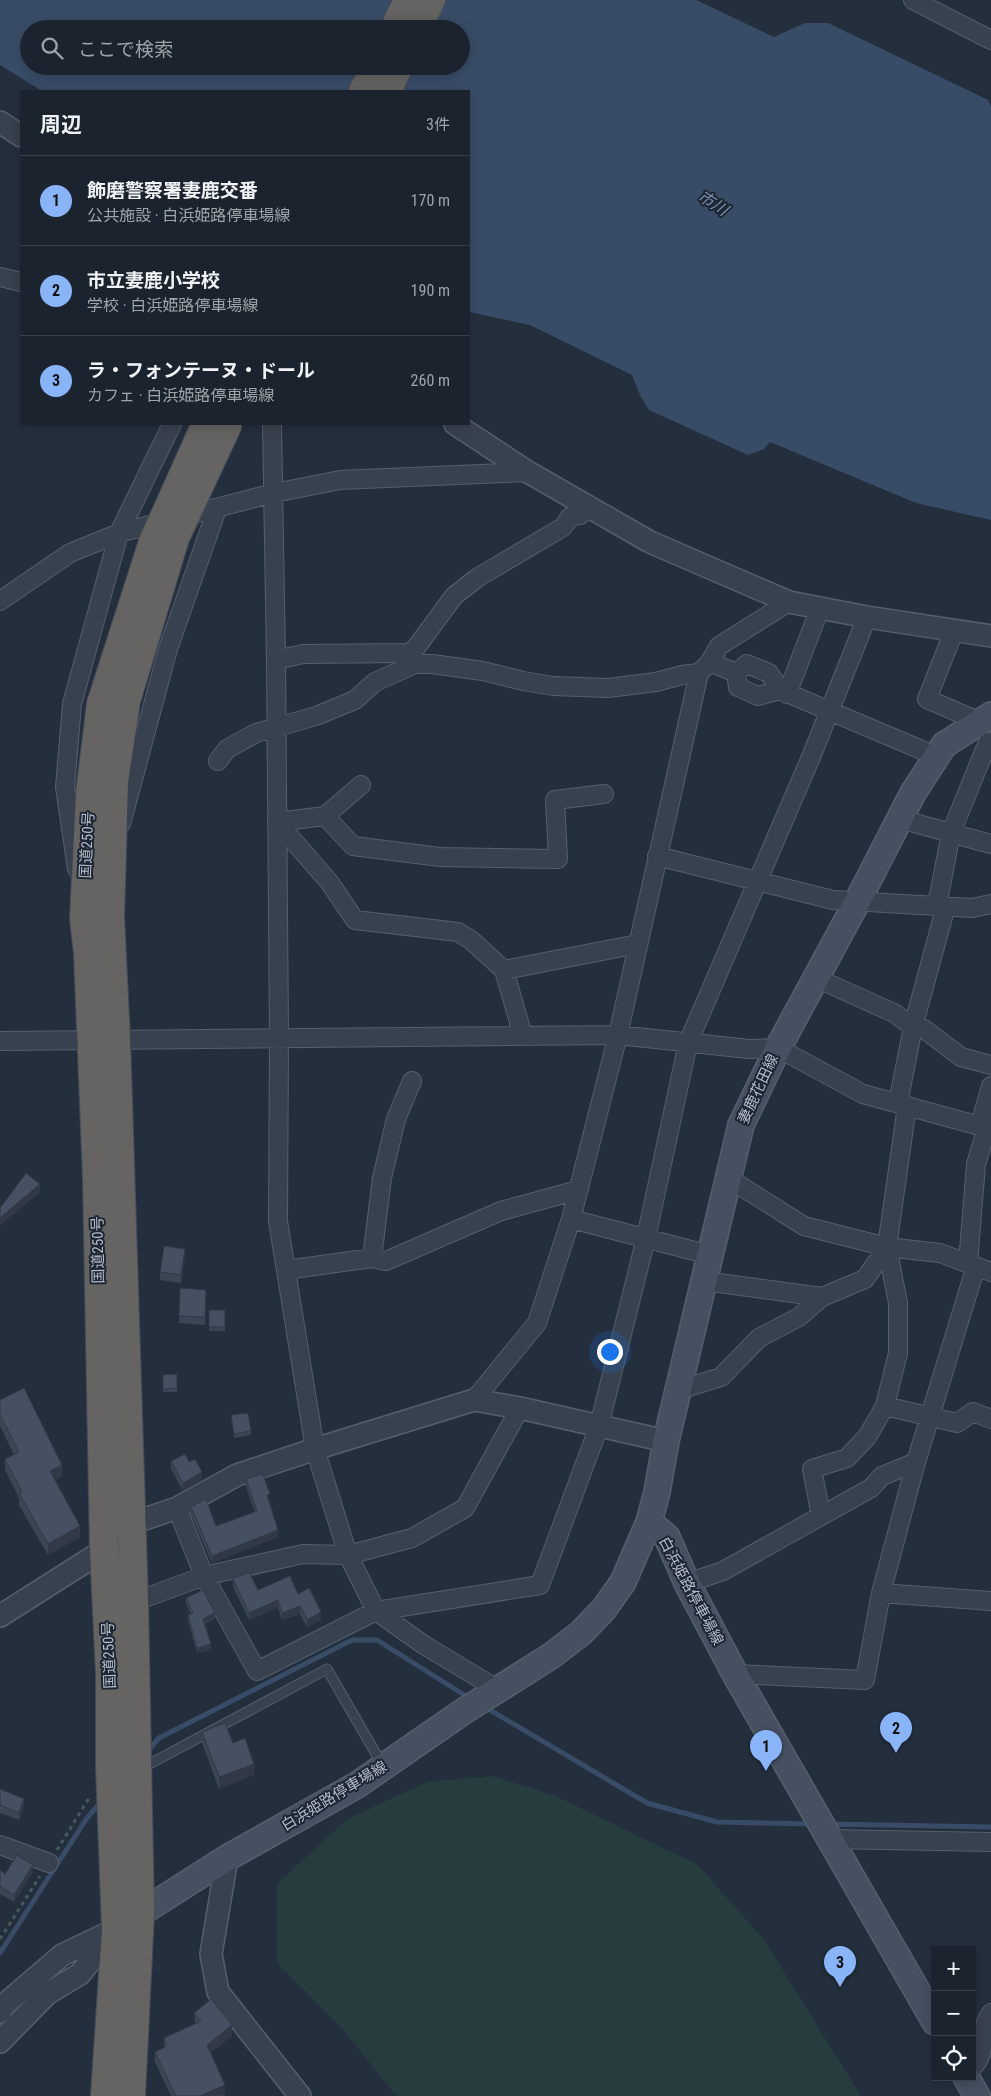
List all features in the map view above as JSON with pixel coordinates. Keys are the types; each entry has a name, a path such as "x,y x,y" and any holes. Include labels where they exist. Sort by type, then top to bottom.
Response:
{"highway":[{"path":"398,20 408,0"},
{"path":"421,20 431,0"},
{"path":"364,90 372,75"},
{"path":"387,90 395,75"},
{"name":"国道250号","path":"130,2096 140,1912 134,1602 104,1039 88,953 84,919 90,793 101,704 206,425"},
{"name":"国道250号","path":"104,2096 116,1928 110,1766 110,1673 104,1550 97,1178 110,916 114,782 126,701 164,540 227,425"}],"main road":[{"name":"妻鹿花田線","path":"649,1522 658,1492 666,1441 741,1125 778,1048 857,902 913,793 944,745 984,730"},
{"name":"白浜姫路停車場線","path":"116,1928 227,1858 357,1785 492,1692 551,1656 580,1633 604,1609 623,1582 649,1522 667,1537 687,1583 735,1674 931,2015"},
{"path":"968,2081 977,2096"}],"street":[{"path":"913,0 991,40"},
{"path":"0,122 20,135"},
{"path":"0,277 20,282"},
{"path":"84,919 65,788 72,704 119,533 172,425"},
{"path":"272,425 279,1037 278,1221 315,1449 348,1555 376,1611 492,1692"},
{"path":"457,425 528,472 650,542 789,602 991,636"},
{"path":"0,601 70,553 119,533 274,493 340,480 528,472"},
{"path":"276,660 303,654 408,653 416,649 454,596 477,578 554,533 570,517 580,515 589,507"},
{"path":"112,861 168,649 217,508"},
{"path":"474,1400 537,1323 571,1219 618,1035 657,856 704,668 719,646 789,602"},
{"path":"784,692 820,608"},
{"path":"177,1508 204,1576 257,1671 376,1611 540,1585 599,1426 646,1238 688,1043 829,712 866,616"},
{"path":"821,1516 812,1469 847,1458 867,1437 884,1406 898,1353 898,1302 887,1247 902,1104 913,1027 942,906 951,833 984,730 927,699 954,631"},
{"path":"218,761 227,749 256,733 316,716 356,700 375,682 416,664 432,664 483,671 553,686 608,688 656,682 704,668 736,673 747,664 769,673 784,692 936,756"},
{"path":"736,673 738,687 758,696 784,692"},
{"path":"277,822 325,816 361,785"},
{"path":"325,816 354,846 440,857 558,859 555,800 604,794"},
{"path":"900,819 991,844"},
{"path":"277,822 330,883 355,920 458,932 471,940 504,970 523,1036"},
{"path":"657,856 833,900 972,908 991,904"},
{"path":"504,970 638,944"},
{"path":"816,978 894,1014 913,1027 924,1029 960,1057 991,1065"},
{"path":"0,1041 618,1035 749,1049 778,1048 863,1094 986,1127"},
{"path":"372,1258 382,1178 396,1119 412,1081"},
{"path":"735,1674 865,1680 881,1593 916,1462 978,1267 976,1164 986,1127 991,1086"},
{"path":"728,1178 804,1226 887,1247 940,1253 978,1267"},
{"path":"286,1270 372,1258 386,1261 501,1211 578,1190"},
{"path":"571,1219 710,1256"},
{"path":"678,1390 721,1377 759,1338 799,1317 822,1298 865,1279 887,1247"},
{"path":"704,1281 822,1298"},
{"path":"0,1616 104,1550 130,1524 177,1508 237,1475 474,1400 520,1408 666,1441"},
{"path":"884,1406 957,1422 973,1412 991,1419"},
{"path":"134,1602 204,1576 302,1554 348,1555 412,1538 465,1508 520,1408"},
{"path":"687,1583 723,1571 871,1488 882,1476 916,1462"},
{"path":"881,1593 991,1601"},
{"path":"829,1839 991,1842"},
{"path":"0,1845 49,1863"},
{"path":"227,1858 211,1954 218,1992 300,2096"},
{"path":"0,2012 4,2005 62,1955 116,1928"},
{"path":"0,2042 47,1994 80,1974 116,1928"},
{"path":"976,2064 980,2060 985,2022 991,2013"}],"lane":[{"path":"137,1770 327,1669 383,1767"}],"green space":[{"path":"493,1776 556,1796 698,1865 765,1941 861,2096 399,2096 393,2092 345,2032 277,1963 277,1884 347,1819 427,1782"}],"water":[{"name":"市川","path":"0,0 696,0 774,37 805,23 828,23 988,100 991,107 991,520 916,503 770,442 764,449 748,455 649,410 640,395 632,375 530,325 470,312 470,90 40,90 0,65"}],"building":[{"path":"26,1173 40,1184 0,1218 0,1208"},
{"path":"164,1246 185,1249 181,1275 160,1272"},
{"path":"180,1288 206,1290 205,1317 179,1316"},
{"path":"209,1310 225,1310 225,1327 209,1327"},
{"path":"177,1374 177,1388 163,1389 163,1375"},
{"path":"24,1388 62,1465 50,1471 80,1526 48,1544 19,1493 22,1492 5,1459 19,1452 0,1415 0,1400"},
{"path":"248,1413 251,1431 234,1434 231,1415"},
{"path":"185,1454 189,1462 195,1459 202,1472 183,1483 171,1461"},
{"path":"263,1474 270,1494 267,1495 278,1530 212,1556 191,1507 206,1499 216,1526 257,1511 246,1479"},
{"path":"249,1572 258,1590 290,1576 298,1594 309,1588 321,1612 307,1620 300,1606 282,1613 278,1600 249,1613 233,1579"},
{"path":"203,1590 215,1613 203,1619 211,1644 197,1648 188,1615 193,1613 186,1598"},
{"path":"225,1723 233,1743 245,1738 254,1764 219,1777 202,1732"},
{"path":"0,1789 24,1799 19,1813 0,1805"},
{"path":"17,1855 33,1865 14,1895 0,1886 0,1870 5,1874"},
{"path":"211,1999 232,2025 207,2045 225,2085 200,2096 176,2096 155,2052 167,2046 164,2038 201,2021 194,2013"}],"waterway":[{"path":"147,1752 159,1738 352,1640 377,1640 469,1698"},
{"path":"485,1707 647,1803 717,1822 813,1824"},
{"path":"0,1953 87,1818 102,1801"},
{"path":"829,1824 991,1827"}],"place":[{"name":"市立妻鹿小学校","path":"896,1753"},
{"name":"飾磨警察署妻鹿交番","path":"766,1771"},
{"name":"ラ・フォンテーヌ・ドール","path":"840,1987"}]}
